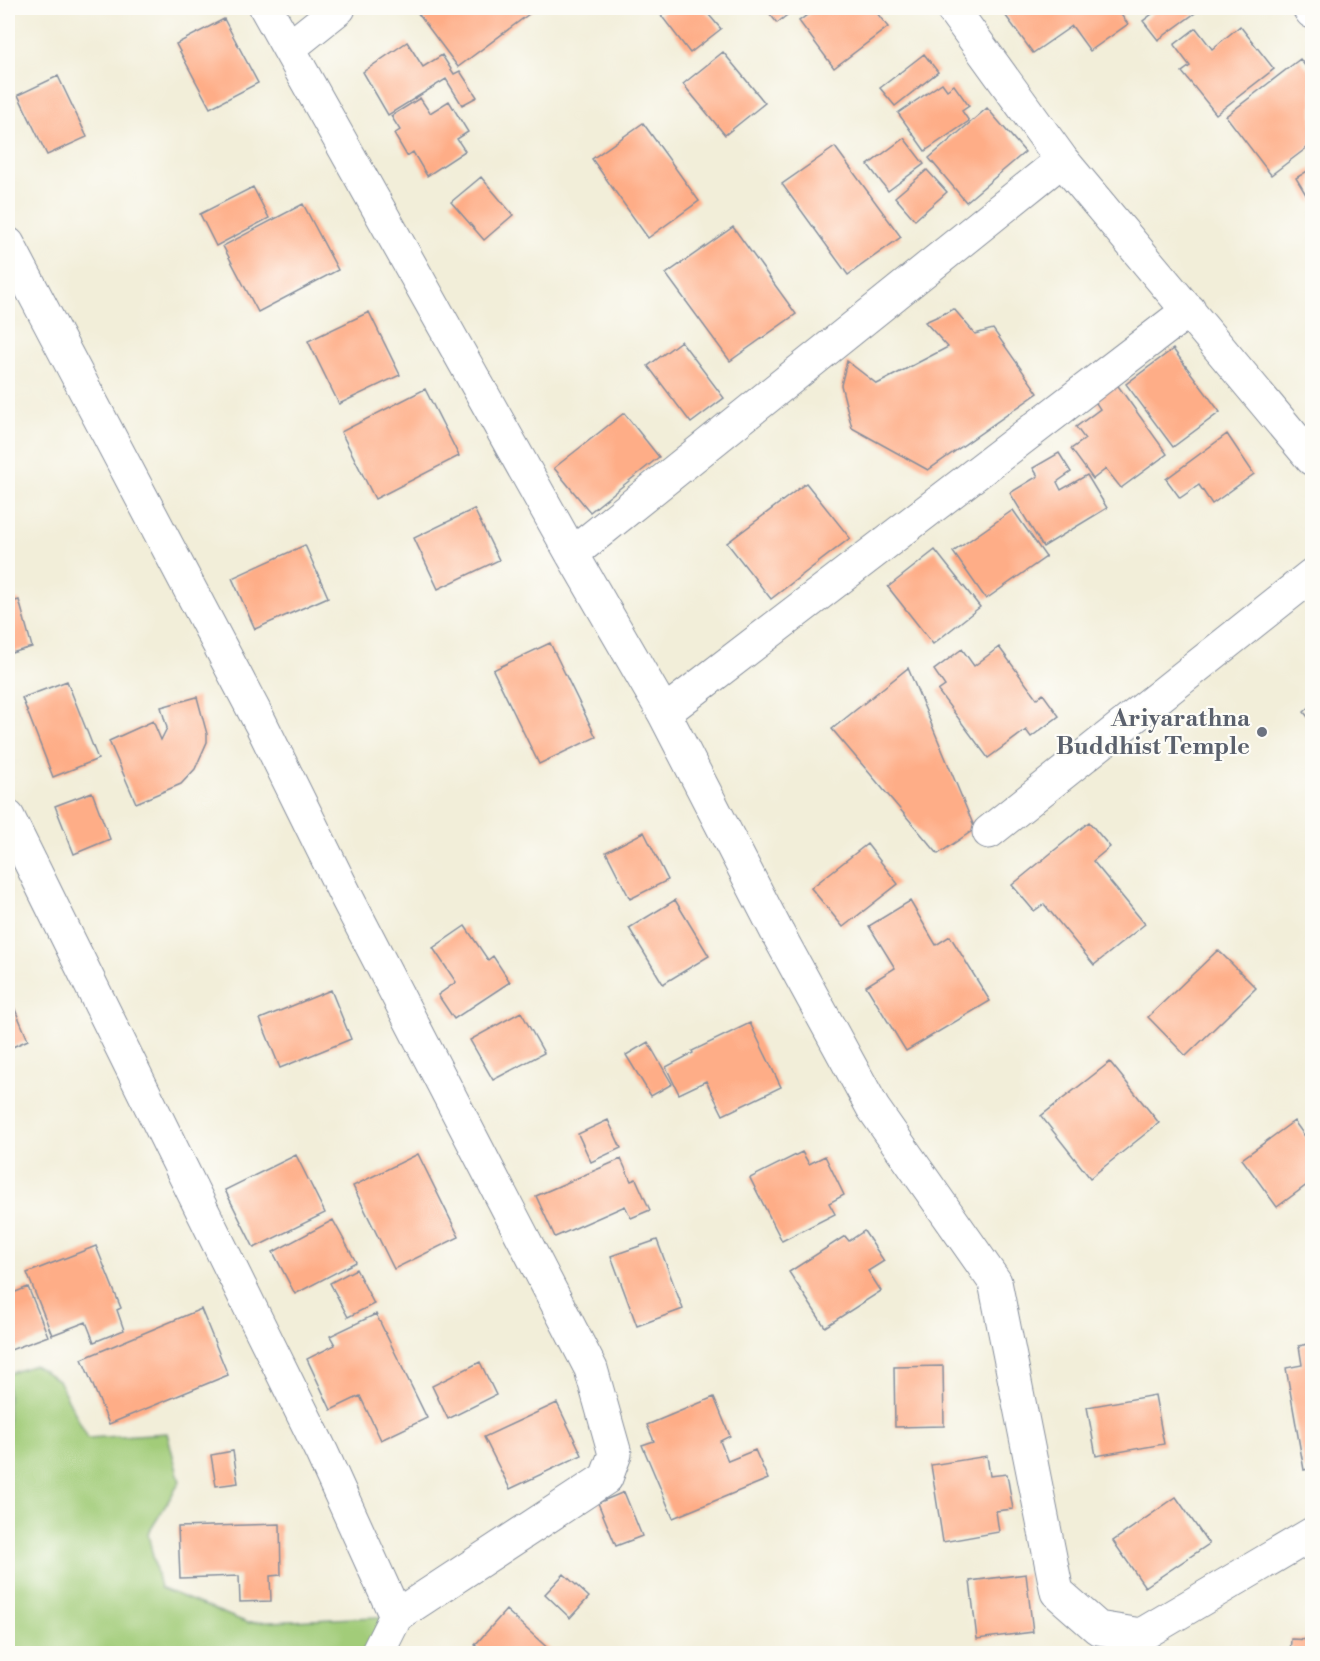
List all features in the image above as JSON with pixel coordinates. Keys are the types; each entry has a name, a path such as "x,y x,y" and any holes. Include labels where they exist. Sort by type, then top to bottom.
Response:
{"street":[{"path":"266,8 572,554 664,713 778,934 873,1108 995,1282 1057,1592 1098,1628 1141,1635 1312,1534"},
{"path":"289,48 339,8"},
{"path":"952,8 1062,160 1312,459"},
{"path":"1309,8 1312,12"},
{"path":"572,554 1062,160"},
{"path":"8,244 261,724 345,894 591,1369 615,1454 606,1478 396,1616 377,1653"},
{"path":"664,713 1189,310"},
{"path":"989,832 1312,575"},
{"path":"8,817 322,1453 396,1616"}],"green space":[{"path":"34,1365 58,1380 88,1438 167,1433 180,1482 148,1534 160,1588 248,1623 396,1616 377,1653 8,1654 8,1374"}],"building":[{"path":"414,8 530,8 533,11 458,67"},
{"path":"668,8 703,8 721,29 690,53 660,14"},
{"path":"756,8 796,8 777,23 766,9 760,13"},
{"path":"817,8 873,8 888,27 834,68 799,21"},
{"path":"1000,8 1116,8 1128,24 1090,51 1072,26 1033,53"},
{"path":"1160,8 1191,8 1195,13 1158,40 1143,21"},
{"path":"224,19 258,83 210,108 176,44"},
{"path":"1240,26 1274,69 1216,114 1182,72 1190,66 1174,45 1196,28 1212,49"},
{"path":"407,42 423,67 442,55 454,74 460,71 477,97 462,105 446,79 388,115 363,72"},
{"path":"723,52 765,103 725,135 683,84"},
{"path":"924,54 938,72 895,106 880,88"},
{"path":"1300,59 1312,75 1312,144 1271,175 1226,116"},
{"path":"58,76 87,137 47,155 18,95"},
{"path":"942,83 947,90 954,85 969,106 962,111 969,121 925,151 898,113"},
{"path":"420,98 430,113 449,101 468,132 457,139 465,151 427,176 413,152 407,156 394,134 400,130 391,116"},
{"path":"987,108 1025,152 966,202 929,158"},
{"path":"643,123 699,201 648,238 592,159"},
{"path":"904,138 924,164 888,191 868,165"},
{"path":"835,147 901,237 848,275 782,184"},
{"path":"1312,168 1312,202 1311,203 1296,178"},
{"path":"927,170 947,192 915,220 895,197"},
{"path":"481,177 513,215 484,240 451,202"},
{"path":"253,187 269,218 216,246 200,214"},
{"path":"303,204 338,270 258,312 223,246"},
{"path":"733,227 796,314 730,361 666,274"},
{"path":"954,309 975,334 993,329 1038,393 928,470 852,428 841,385 847,361 877,384 948,347 925,322"},
{"path":"369,312 400,375 339,404 308,341"},
{"path":"681,341 724,398 691,423 648,366"},
{"path":"1173,349 1220,412 1173,447 1126,384"},
{"path":"1116,383 1167,454 1121,488 1106,469 1093,479 1071,449 1085,439 1076,427 1100,409 1094,400"},
{"path":"425,389 459,456 375,499 341,432"},
{"path":"624,413 659,457 590,512 554,468"},
{"path":"1227,434 1254,474 1212,504 1199,485 1180,498 1166,479"},
{"path":"1059,453 1071,472 1057,482 1061,490 1087,475 1107,508 1043,547 1010,493 1038,476 1033,468"},
{"path":"806,483 850,538 771,599 727,543"},
{"path":"474,509 499,560 438,589 414,538"},
{"path":"1013,510 1046,557 986,599 953,552"},
{"path":"305,545 328,597 255,629 232,578"},
{"path":"935,550 980,607 933,644 888,587"},
{"path":"19,600 32,647 8,654 8,603"},
{"path":"550,643 596,737 539,764 493,670"},
{"path":"999,647 1037,699 1043,694 1059,716 1031,737 1026,730 988,758 938,691 945,686 934,670 962,649 974,666"},
{"path":"908,668 975,829 938,854 832,729"},
{"path":"67,681 98,759 53,777 22,698"},
{"path":"197,697 207,742 195,769 181,784 136,803 109,741 153,721 161,740 167,728 161,707"},
{"path":"1312,705 1312,722 1304,712"},
{"path":"92,792 110,839 74,854 55,806"},
{"path":"1089,822 1110,847 1093,861 1145,924 1094,965 1044,904 1034,911 1012,885"},
{"path":"644,832 668,880 630,899 606,852"},
{"path":"867,844 898,884 843,927 811,888"},
{"path":"675,900 709,956 663,984 629,928"},
{"path":"910,901 936,945 950,936 990,1001 906,1051 866,986 895,968 869,926"},
{"path":"465,926 488,960 493,956 510,982 454,1019 438,995 456,982 433,948"},
{"path":"1218,950 1256,988 1186,1056 1148,1017"},
{"path":"331,990 351,1039 280,1068 260,1019"},
{"path":"8,993 28,1040 8,1049"},
{"path":"521,1012 544,1053 493,1080 470,1040"},
{"path":"750,1023 781,1087 723,1115 706,1081 679,1094 666,1067 693,1053 692,1051"},
{"path":"648,1042 672,1084 651,1096 626,1055"},
{"path":"1110,1062 1159,1123 1090,1178 1041,1116"},
{"path":"608,1120 621,1148 591,1162 578,1134"},
{"path":"1294,1121 1312,1146 1312,1181 1277,1207 1242,1159"},
{"path":"802,1152 809,1164 825,1156 844,1195 829,1203 835,1214 782,1241 750,1178"},
{"path":"418,1154 459,1237 394,1269 353,1186"},
{"path":"296,1155 325,1213 254,1248 225,1190"},
{"path":"621,1159 631,1181 636,1179 650,1210 631,1218 625,1206 555,1237 536,1196"},
{"path":"333,1220 356,1262 295,1294 273,1252"},
{"path":"864,1231 884,1261 868,1271 881,1291 825,1327 789,1272 845,1236 849,1241"},
{"path":"657,1240 683,1309 637,1326 611,1256"},
{"path":"96,1246 121,1308 117,1310 124,1330 94,1342 86,1322 52,1335 27,1273"},
{"path":"356,1269 374,1304 348,1317 330,1283"},
{"path":"28,1287 48,1336 8,1351 8,1295"},
{"path":"201,1309 228,1375 109,1424 82,1359"},
{"path":"376,1314 427,1418 381,1440 360,1396 331,1410 307,1359 335,1345 330,1336"},
{"path":"1312,1343 1312,1468 1304,1470 1286,1368 1302,1365 1299,1346"},
{"path":"480,1362 496,1395 448,1419 432,1386"},
{"path":"943,1366 944,1426 895,1427 894,1367"},
{"path":"1155,1395 1164,1444 1096,1456 1087,1407"},
{"path":"714,1397 730,1436 720,1441 728,1461 755,1450 768,1479 673,1518 642,1445 654,1441 647,1425"},
{"path":"557,1403 582,1455 510,1489 484,1437"},
{"path":"233,1451 238,1483 216,1486 211,1455"},
{"path":"987,1456 990,1476 1007,1474 1013,1509 996,1511 999,1532 943,1542 931,1465"},
{"path":"624,1492 642,1536 616,1546 598,1503"},
{"path":"1176,1497 1209,1544 1145,1587 1113,1541"},
{"path":"280,1524 281,1575 270,1576 271,1601 240,1602 239,1576 180,1578 178,1527"},
{"path":"564,1574 589,1597 570,1618 545,1594"},
{"path":"1026,1574 1033,1632 977,1639 970,1581"},
{"path":"506,1610 554,1654 484,1654 475,1645"},
{"path":"1291,1639 1312,1640 1312,1654 1290,1654"}],"place":[{"name":"Ariyarathna Buddhist Temple","path":"1262,732"}]}
